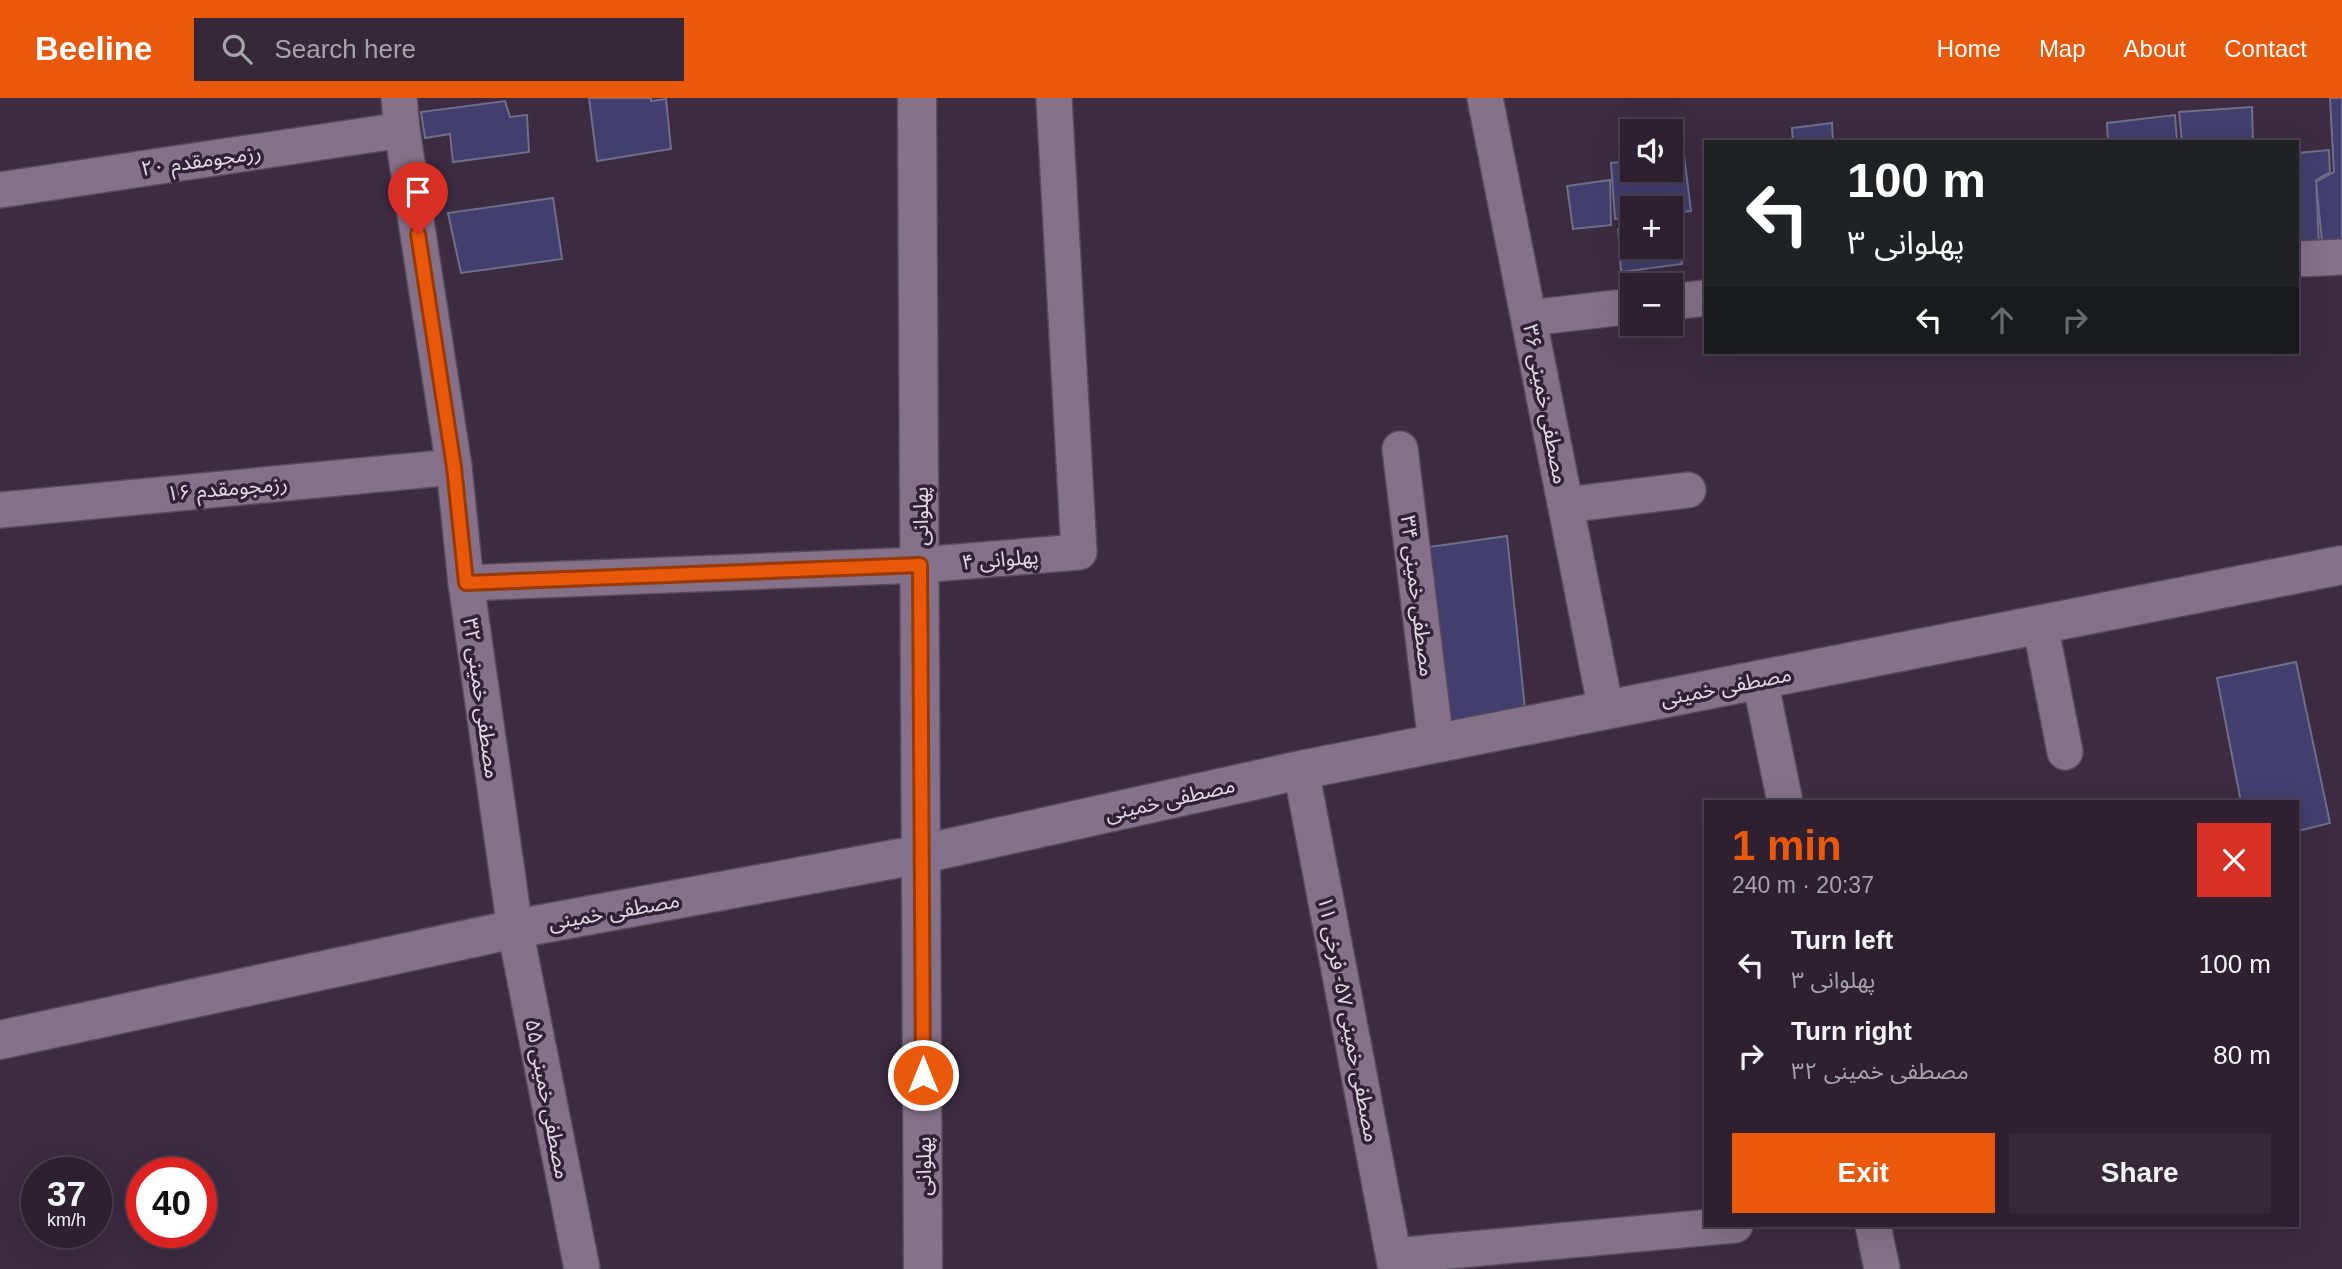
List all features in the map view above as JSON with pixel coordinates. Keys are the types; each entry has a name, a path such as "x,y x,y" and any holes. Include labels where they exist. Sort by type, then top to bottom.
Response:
{"main road":[{"name":"پهلوانی","path":"917,98 923,1269"},
{"name":"مصطفی خمینی","path":"0,1040 515,929 922,854 1301,770 2342,565"}],"street":[{"name":"مصطفی خمینی ۳۶","path":"1485,98 1606,710"},
{"name":"پهلوانی ۴","path":"466,583 920,565 1079,552 1054,103"},
{"name":"رزمجومقدم ۲۰","path":"0,190 401,114"},
{"name":"مصطفی خمینی ۳۲","path":"401,114 454,467 466,583 515,929"},
{"path":"2299,259 2342,257"},
{"path":"1683,301 1704,298"},
{"path":"1529,318 1620,308"},
{"name":"مصطفی خمینی ۳۴","path":"1399,449 1436,743"},
{"name":"رزمجومقدم ۱۶","path":"0,510 454,467"},
{"path":"1566,505 1688,490"},
{"path":"2040,624 2064,752"},
{"path":"1760,680 1785,800"},
{"name":"مصطفی خمینی ۵۷- فرخی ۱۱","path":"1301,770 1395,1263"},
{"name":"مصطفی خمینی ۵۵","path":"515,929 582,1269"},
{"path":"1395,1263 1717,1227"},
{"path":"1873,1227 1882,1269"}],"building":[{"path":"589,98 651,98 651,101 666,99 671,149 597,161"},
{"path":"2330,98 2342,98 2342,250 2323,251 2316,182 2334,172"},
{"path":"505,101 510,117 527,115 529,152 453,162 450,134 425,138 421,112"},
{"path":"2252,107 2253,140 2182,140 2179,112"},
{"path":"2175,115 2177,140 2108,140 2107,123"},
{"path":"1832,123 1833,140 1793,140 1792,128"},
{"path":"2329,150 2330,172 2316,180 2319,245 2299,247 2299,153"},
{"path":"1683,155 1691,211 1683,212 1683,196 1620,196 1620,218 1615,219 1611,163 1620,162 1620,182 1683,182"},
{"path":"1610,180 1611,225 1573,229 1567,186"},
{"path":"553,198 562,259 461,273 448,213"},
{"path":"1620,259 1681,259 1682,264 1621,272"},
{"path":"1507,536 1525,709 1440,725 1422,548"},
{"path":"2296,662 2330,823 2299,831 2299,800 2241,800 2217,678"}],"route":[{"path":"418,234 454,467 466,583 920,565 923,1075"}]}
